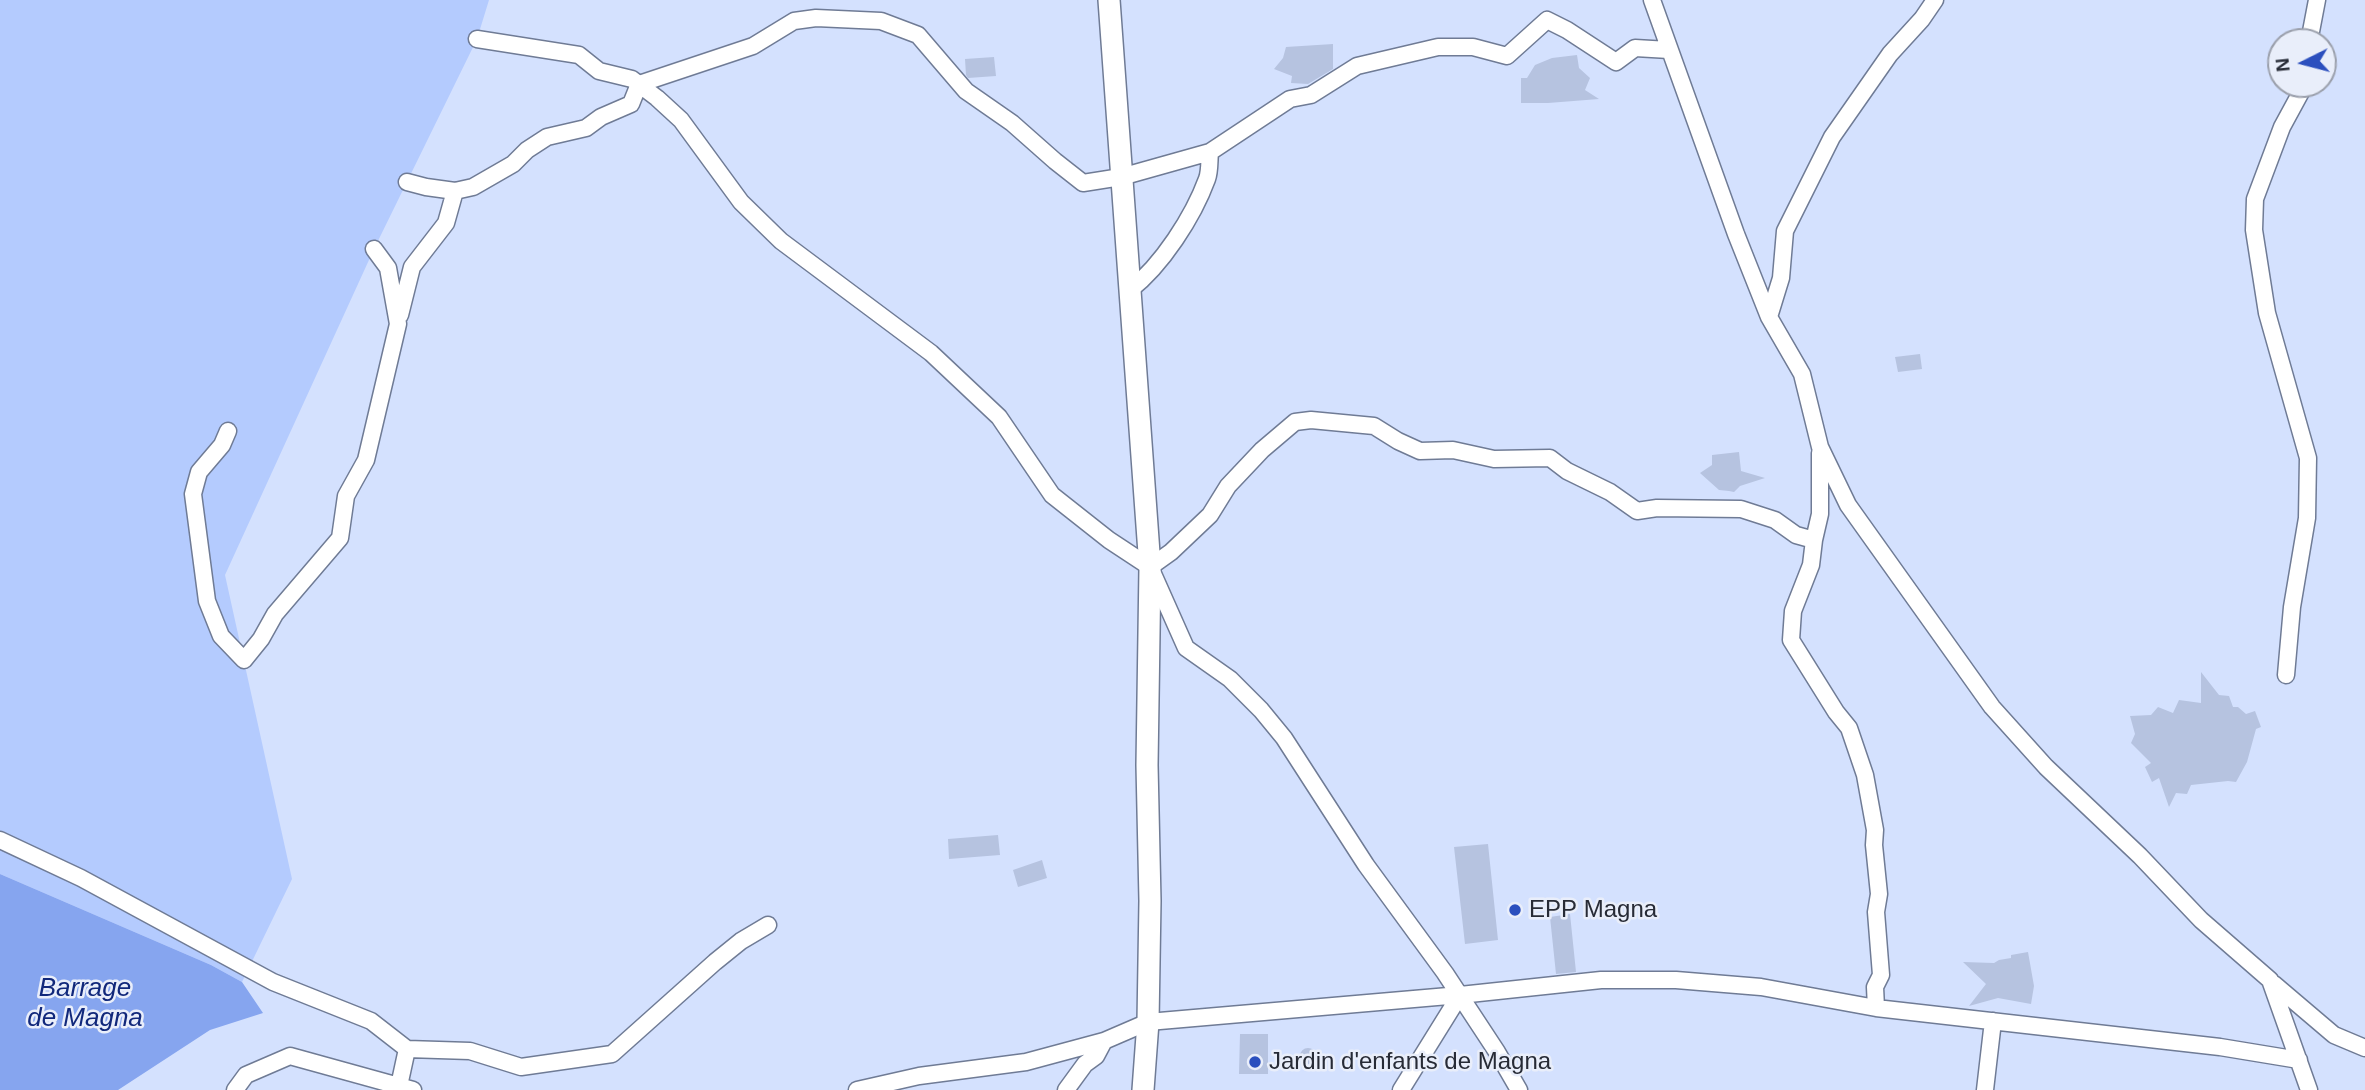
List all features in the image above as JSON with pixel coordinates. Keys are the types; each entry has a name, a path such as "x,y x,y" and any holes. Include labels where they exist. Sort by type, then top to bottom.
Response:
{"street":[{"path":"1109,0 1150,567 1147,765 1150,901 1148,1022 1143,1090"},
{"path":"1652,0 1736,234 1769,317 1802,374 1820,447 1847,505 1992,707 2046,767 2140,856 2201,920 2334,1035 2365,1048"},
{"path":"1769,317 1781,278 1785,231 1832,137 1890,54 1922,19 1935,0"},
{"path":"2312,28 2318,0"},
{"path":"407,182 455,191 473,187 513,164 527,150 547,137 586,128 601,117 631,104 639,84 753,46 794,21 816,18 881,21 918,34 966,91 1012,123 1083,183 1121,177 1210,152 1290,99 1311,95 1357,66 1438,47 1473,47 1507,56 1547,20 1616,62 1635,48 1669,50"},
{"path":"478,39 579,55 600,71 632,79 639,84 681,120 740,202 781,241 931,353 999,417 1052,495 1109,540 1150,567 1186,648 1230,679 1284,738 1366,865 1460,995 1520,1090"},
{"path":"2286,675 2292,607 2307,518 2308,458 2267,313 2254,230 2255,198 2282,127 2298,98"},
{"path":"1130,290 1145,279 1159,262 1185,222 1208,177 1210,152"},
{"path":"228,431 222,445 199,472 193,494 207,601 221,636 244,660 261,639 275,614 340,538 346,496 366,460 412,267 446,223 455,191"},
{"path":"374,249 387,268 398,324"},
{"path":"1150,567 1171,552 1210,515 1228,485 1262,450 1295,422 1311,420 1374,426 1398,442 1420,451 1453,450 1493,458 1550,458 1567,471 1611,492 1637,511 1657,508 1741,509 1775,520 1796,535 1814,540"},
{"path":"1820,447 1820,514 1811,565 1793,611 1791,640 1849,728 1865,775 1875,830 1874,845 1880,894 1876,912 1881,975 1875,987 1875,1008"},
{"path":"0,840 81,878 273,982 371,1021 407,1049 470,1051 521,1068 612,1054 715,962 741,941 768,925"},
{"path":"857,1090 919,1076 1026,1062 1104,1041 1148,1022 1601,980 1676,980 1761,987 1875,1008 2220,1047 2299,1060"},
{"path":"2270,980 2309,1090"},
{"path":"1401,1090 1460,995"},
{"path":"1985,1090 1993,1021"},
{"path":"1066,1090 1085,1063 1097,1056 1104,1041"},
{"path":"235,1090 246,1075 290,1056 406,1088 407,1049"}],"shaded area":[{"path":"0,0 489,0 477,39 374,249 225,575 292,879 242,982 211,965 0,874"}],"water":[{"name":"Barrage de Magna","path":"0,874 211,965 242,982 263,1013 210,1030 118,1090 0,1090"}],"building":[{"path":"1333,44 1333,69 1308,84 1291,83 1292,76 1274,69 1283,58 1286,47"},
{"path":"1577,55 1579,68 1590,78 1585,90 1599,99 1521,103 1521,78 1527,78 1535,65 1552,58"},
{"path":"994,57 996,76 968,78 965,59"},
{"path":"1920,354 1922,369 1898,372 1895,357"},
{"path":"1739,452 1741,471 1765,478 1740,486 1734,492 1719,490 1700,473 1712,465 1712,455"},
{"path":"2201,672 2219,695 2229,696 2233,707 2238,707 2246,714 2255,711 2261,727 2256,729 2247,762 2236,782 2191,785 2187,794 2176,793 2169,807 2159,778 2152,782 2145,767 2151,763 2131,743 2135,734 2130,716 2151,715 2158,707 2173,713 2179,700 2201,703"},
{"path":"998,835 1000,855 949,859 948,839"},
{"path":"1488,844 1498,940 1465,944 1454,847"},
{"path":"1042,860 1047,878 1018,887 1013,870"},
{"path":"1570,914 1576,972 1556,974 1550,917"},
{"path":"2028,952 2034,986 2031,1004 1998,998 1969,1006 1986,984 1963,962 1994,963 2011,958 2011,955"},
{"path":"1240,1034 1268,1034 1268,1074 1239,1074"},
{"path":"1305,1048 1311,1048 1316,1056 1314,1062 1305,1064 1300,1059 1300,1053"}],"place":[{"name":"EPP Magna","path":"1515,910"},
{"name":"Jardin d'enfants de Magna","path":"1255,1062"}]}
